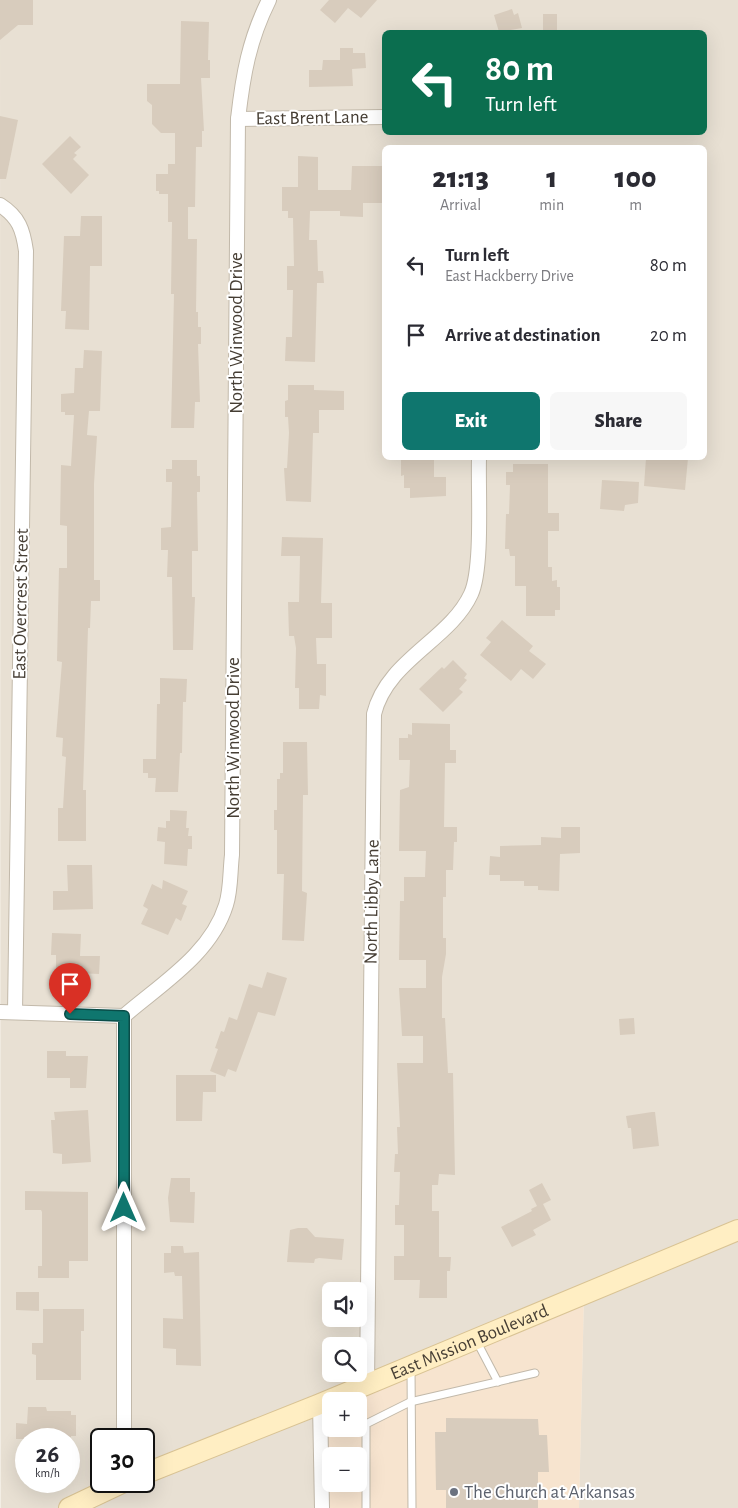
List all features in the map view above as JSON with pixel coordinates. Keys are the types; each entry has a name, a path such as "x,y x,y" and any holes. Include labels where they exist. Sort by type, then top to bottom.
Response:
{"main road":[{"name":"East Mission Boulevard","path":"155,1470 411,1367 738,1230"},
{"path":"69,1508 100,1493"}],"street":[{"name":"North Winwood Drive","path":"124,1016 193,957 212,937 226,904 232,855 238,119 243,74 255,28 269,0"},
{"name":"East Brent Lane","path":"238,119 382,118"},
{"name":"East Overcrest Street","path":"0,205 12,213 23,231 26,251 15,1012"},
{"name":"North Libby Lane","path":"367,1385 374,714 377,702 390,680 460,612 472,593 477,571 479,460"},
{"path":"0,1012 124,1016 124,1428"},
{"path":"320,1404 322,1508"}],"lane":[{"path":"476,1339 498,1382"},
{"path":"411,1367 412,1508"},
{"path":"366,1508 366,1424 410,1402 535,1373"}],"shaded area":[{"path":"0,0 738,0 738,1508 579,1508 584,1295 350,1392 322,1392 322,1508 1,1508"},
{"path":"584,1294 579,1508 322,1508 320,1404 322,1403 322,1437 367,1437 367,1392 349,1392"}],"building":[{"path":"0,0 33,0 33,25 18,25 0,40"},
{"path":"329,0 377,0 361,18 348,8 335,23 320,10"},
{"path":"512,9 514,15 518,13 522,28 498,30 494,15"},
{"path":"543,14 557,14 557,30 543,30"},
{"path":"181,21 209,22 208,60 210,60 210,78 201,78 204,131 202,131 202,147 196,147 195,207 188,207 188,239 197,239 196,312 198,312 198,327 201,327 201,344 198,344 200,402 195,402 194,428 171,428 174,294 171,294 172,222 168,222 168,194 159,194 159,191 156,191 156,174 168,174 168,164 175,164 175,133 161,133 152,124 152,105 147,101 147,84 180,84"},
{"path":"340,48 353,48 353,53 365,53 366,68 352,69 353,86 309,87 309,70 322,70 323,60 340,60"},
{"path":"0,116 18,120 6,179 0,179"},
{"path":"70,136 81,147 74,153 77,155 73,159 89,175 71,194 42,164"},
{"path":"298,156 318,157 318,190 351,190 352,166 382,166 382,203 363,203 363,217 340,216 340,211 310,211 309,240 317,240 318,271 323,271 324,283 317,283 315,362 285,361 286,337 292,337 293,290 287,290 287,266 294,266 293,218 288,218 288,211 282,211 282,187 298,187"},
{"path":"81,216 102,216 102,266 90,266 89,330 65,329 66,311 61,311 64,236 80,236"},
{"path":"84,350 102,351 100,411 89,411 87,435 97,436 94,484 94,580 100,580 100,601 91,601 90,628 88,628 83,790 86,790 86,841 58,841 58,808 63,808 66,757 62,756 63,738 56,737 62,662 57,661 59,568 67,568 67,526 60,525 61,465 71,466 74,415 65,415 65,412 61,412 61,394 74,393 75,368 83,368"},
{"path":"288,385 314,385 314,390 344,391 344,410 319,410 319,433 313,433 311,502 286,501 284,468 287,468 289,433 288,417 285,417 285,401 288,400"},
{"path":"172,460 197,460 197,476 200,476 200,492 197,492 198,551 192,551 192,597 195,597 193,650 173,650 172,577 167,577 168,550 161,550 161,528 171,527 172,482 166,482 166,469 172,469"},
{"path":"401,460 434,460 434,477 446,477 446,496 410,498 410,488 404,488 404,475 401,476"},
{"path":"646,460 688,460 685,490 644,486"},
{"path":"513,464 548,464 548,513 559,513 559,531 548,531 548,567 552,567 552,581 557,580 557,587 560,587 560,610 555,610 555,616 526,616 526,586 515,586 515,556 510,556 509,549 505,549 506,514 509,514 510,485 506,485 506,472 513,472"},
{"path":"602,480 639,482 638,503 625,505 624,511 600,509"},
{"path":"282,537 323,538 321,603 332,603 332,638 316,638 317,664 326,664 326,696 320,695 319,709 299,709 299,688 295,688 296,648 294,636 289,636 288,602 299,602 300,556 281,556"},
{"path":"502,620 533,646 529,651 546,664 533,679 521,669 511,681 480,655 491,642 486,638"},
{"path":"453,660 467,674 464,678 467,680 459,689 463,692 443,712 419,689 442,667 444,669"},
{"path":"160,678 187,679 186,702 183,702 182,753 180,753 178,792 155,792 156,778 148,778 148,773 143,773 143,759 156,759 157,704 160,704"},
{"path":"412,723 450,724 450,750 456,750 456,763 445,763 444,827 457,827 457,842 454,842 453,870 446,870 446,897 443,897 443,938 446,938 446,954 442,977 442,1018 445,1018 448,1073 453,1073 455,1175 439,1174 438,1185 432,1185 432,1211 439,1211 439,1257 451,1257 450,1271 447,1271 447,1298 419,1298 420,1280 394,1280 394,1256 404,1256 404,1225 395,1225 395,1205 399,1205 400,1172 394,1172 395,1154 398,1154 397,1127 400,1127 397,1063 423,1063 423,1036 402,1036 399,988 426,988 426,960 399,960 400,901 404,901 404,877 425,877 426,851 399,851 400,790 409,787 410,760 399,760 399,738 408,738 408,734 412,735"},
{"path":"283,742 307,742 308,795 303,795 302,891 307,893 304,941 282,940 284,874 277,874 277,830 274,830 274,810 277,810 277,779 280,779 280,773 283,773"},
{"path":"170,810 187,811 186,828 189,828 188,836 192,836 192,849 188,849 187,866 164,864 165,842 157,841 158,827 166,828 166,821 170,821"},
{"path":"561,827 580,827 580,853 560,854 559,891 538,890 538,886 524,886 524,881 500,881 500,875 489,875 490,856 500,857 500,846 541,845 541,837 561,838"},
{"path":"67,865 92,865 93,909 53,910 53,891 68,891"},
{"path":"163,880 188,891 182,904 187,906 181,921 176,918 168,935 141,924 148,909 143,906 152,884 162,889"},
{"path":"52,933 81,934 80,956 100,956 99,974 56,972 56,955 51,955"},
{"path":"267,972 287,978 275,1016 258,1012 236,1072 228,1069 225,1077 210,1071 218,1049 215,1048 221,1031 224,1032 229,1017 237,1020 249,984 262,988"},
{"path":"634,1018 635,1034 620,1035 619,1019"},
{"path":"47,1051 66,1051 66,1056 88,1056 86,1088 70,1088 70,1078 47,1078"},
{"path":"176,1075 216,1075 216,1092 203,1092 202,1121 176,1121"},
{"path":"88,1110 91,1162 62,1164 62,1154 53,1153 51,1120 55,1120 54,1112"},
{"path":"655,1112 659,1146 633,1149 631,1128 628,1128 626,1116"},
{"path":"171,1178 190,1178 190,1192 195,1192 194,1223 170,1222 168,1198"},
{"path":"542,1183 551,1200 543,1204 551,1220 533,1230 536,1235 512,1247 501,1227 532,1211 531,1209 537,1206 529,1190"},
{"path":"25,1191 88,1192 88,1261 69,1261 69,1278 38,1278 38,1266 42,1266 42,1212 41,1210 25,1210"},
{"path":"307,1228 315,1237 344,1239 342,1260 319,1258 315,1259 314,1263 287,1262 290,1230"},
{"path":"171,1246 183,1246 184,1253 199,1252 201,1366 176,1365 176,1349 163,1348 163,1318 183,1319 182,1276 175,1276 174,1272 164,1273 164,1253 171,1253"},
{"path":"16,1292 39,1292 39,1311 16,1310"},
{"path":"43,1309 84,1309 84,1331 81,1331 81,1380 36,1380 36,1355 32,1354 32,1343 43,1343"},
{"path":"28,1407 46,1407 47,1411 71,1411 71,1415 76,1415 76,1428 16,1428 16,1423 27,1424"},
{"path":"446,1418 538,1419 539,1435 547,1435 549,1472 538,1472 538,1508 446,1508 446,1490 436,1490 435,1432 446,1432"}],"place":[{"name":"The Church at Arkansas","path":"454,1492"}],"route":[{"path":"70,1014 124,1016 124,1208"}]}
